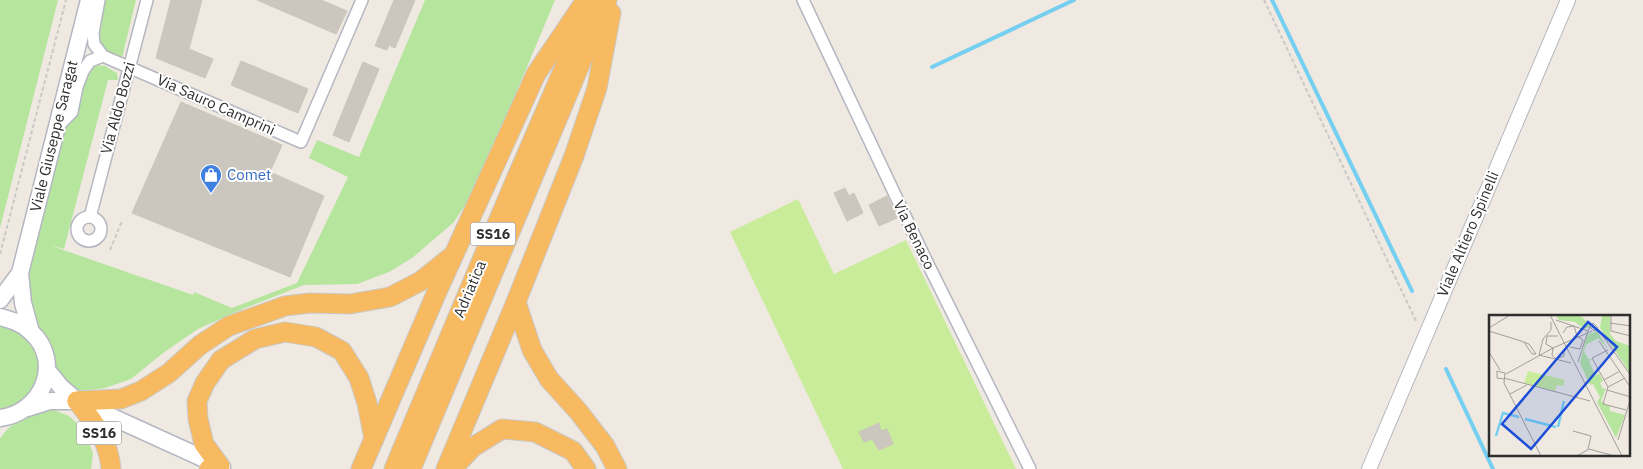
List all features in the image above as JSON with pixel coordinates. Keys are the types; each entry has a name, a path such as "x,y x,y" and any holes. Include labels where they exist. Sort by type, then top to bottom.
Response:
{"highway":[{"name":"SS16","path":"360,469 454,254 536,74 586,0"},
{"name":"Adriatica","path":"394,469 513,186 594,0"},
{"name":"Adriatica","path":"411,469 607,0"},
{"name":"SS16","path":"446,469 516,302 574,156 597,88 613,0"},
{"name":"SS16","path":"77,401 121,399 141,391 169,373 200,345 229,326 285,306 310,303 350,304 390,296 421,281 454,254"},
{"path":"516,302 532,350 549,379 578,411 605,446 617,469"},
{"path":"218,468 204,444 198,419 197,401 205,383 221,360 254,339 285,332 316,337 342,351 359,378 367,402 374,439"},
{"name":"SS16","path":"77,401 94,423 110,454 111,469"},
{"path":"452,469 473,447 502,429 535,432 573,451 586,469"}],"main road":[{"name":"Viale Giuseppe Saragat","path":"31,332 23,303 20,273 89,0"},
{"name":"Viale Giuseppe Saragat","path":"0,300 20,273"},
{"path":"0,318 17,322 31,332 40,343 45,356 47,370 44,384 37,398 26,409"},
{"path":"47,370 61,387 77,401 218,468"},
{"path":"0,431 5,418 26,409 50,401 77,401"}],"street":[{"path":"56,129 72,112 77,87 83,71 90,61 103,56 94,44 93,33 99,0"},
{"name":"Via Aldo Bozzi","path":"90,216 147,0"},
{"name":"Via Sauro Camprini","path":"103,56 301,142 362,0"},
{"name":"Via Benaco","path":"803,0 925,258 1030,469"},
{"name":"Viale Altiero Spinelli","path":"1369,469 1568,0"}],"path":[{"path":"0,254 66,0"},
{"path":"1264,0 1424,339"},
{"path":"110,250 122,221"}],"green space":[{"path":"0,0 58,0 0,228"},
{"path":"104,0 136,0 122,58 104,51 98,37"},
{"path":"425,0 555,0 504,122 468,201 453,223 412,258 389,272 357,284 304,285 198,329 163,353 131,379 105,388 83,391 70,388 55,373 30,314 27,273 64,125 75,118 78,113 84,83 94,65 105,66 117,73 118,80 108,80 64,249 49,245 193,295 194,292 232,308 297,283 348,177 309,158 317,140 359,157"},
{"path":"798,199 834,274 906,240 1016,469 843,469 730,232"},
{"path":"0,325 21,332 34,345 40,362 38,381 22,403 0,411"},
{"path":"49,408 69,416 83,429 93,453 91,469 0,469 0,439 4,433 21,419"}],"building":[{"path":"171,0 202,0 189,49 213,59 205,78 156,58"},
{"path":"257,0 321,0 347,11 336,34"},
{"path":"394,0 415,0 395,48 389,45 387,50 375,46"},
{"path":"241,61 308,89 298,113 231,85"},
{"path":"363,62 379,69 349,142 333,135"},
{"path":"181,102 282,145 270,172 324,196 290,277 132,213"},
{"path":"845,188 849,196 854,193 863,213 847,221 834,193"},
{"path":"887,196 897,218 879,226 869,205"},
{"path":"879,423 881,431 887,429 893,444 879,450 872,439 864,442 859,432"}],"waterway":[{"path":"932,67 1074,0"},
{"path":"1272,0 1412,291"},
{"path":"1446,369 1493,469"}],"place":[{"name":"Comet","path":"211,194"}]}
